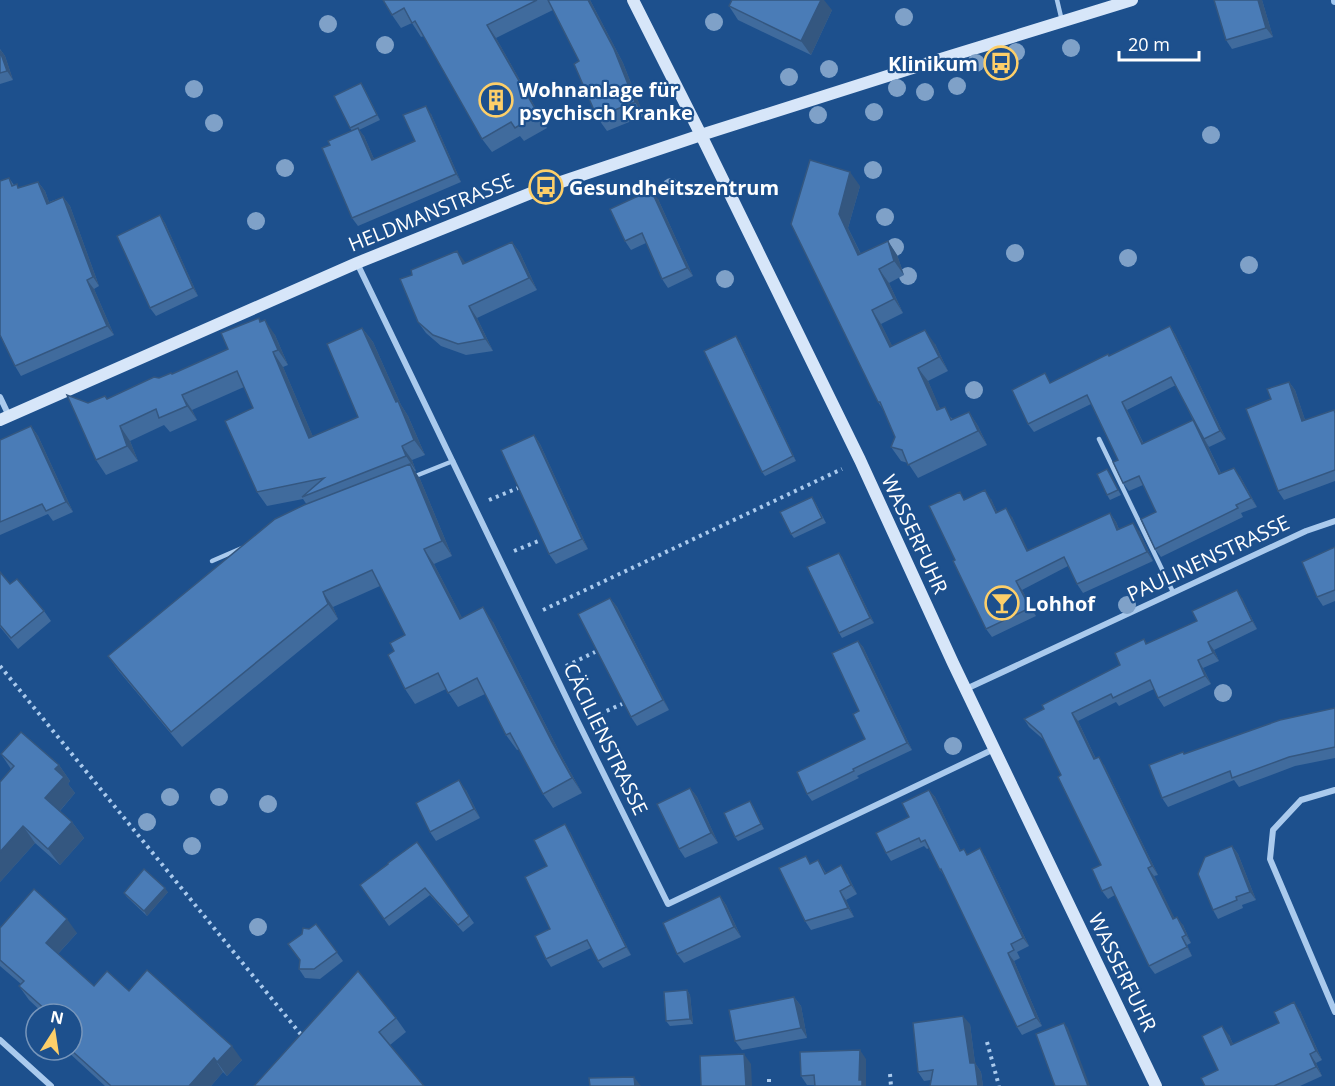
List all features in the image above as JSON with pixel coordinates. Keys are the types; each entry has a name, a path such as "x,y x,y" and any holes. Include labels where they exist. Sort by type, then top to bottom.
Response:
{"main road":[{"name":"WASSERFUHR","path":"633,0 860,460 953,663 1156,1086"},
{"name":"HELDMANSTRASSE","path":"4,418 357,263 546,187 701,135 1127,1"}],"street":[{"name":"CÄCILIENSTRASSE","path":"357,263 668,904 994,749"},
{"path":"0,397 4,418"},
{"name":"PAULINENSTRASSE","path":"966,689 1306,531 1335,521"},
{"path":"1335,790 1301,800 1273,830 1270,859 1335,1012"},
{"path":"0,1040 51,1086"}],"lane":[{"path":"1056,0 1062,22"},
{"path":"1100,439 1173,592"},
{"path":"410,478 453,462"},
{"path":"212,561 243,547"}],"path":[{"path":"528,616 860,460"},
{"path":"475,506 518,488"},
{"path":"499,557 541,540"},
{"path":"555,671 596,652"},
{"path":"0,666 304,1039"},
{"path":"579,724 622,704"},
{"path":"987,1042 999,1086"},
{"path":"890,1074 891,1086"},
{"path":"769,1079 769,1086"}],"building":[{"path":"383,0 537,0 487,25 538,114 515,128 511,122 482,139 415,21 412,23 404,8 392,15"},
{"path":"548,0 588,0 614,49 635,102 597,117 574,64 579,61"},
{"path":"732,0 821,0 801,41 729,6"},
{"path":"1214,0 1258,0 1266,28 1226,40"},
{"path":"0,51 7,71 0,73"},
{"path":"361,83 377,115 350,128 334,96"},
{"path":"426,106 456,174 352,218 322,148 330,145 328,141 358,128 372,160 415,141 403,115"},
{"path":"810,160 850,172 839,214 858,255 888,241 894,261 879,269 894,299 872,310 890,347 925,330 939,357 918,368 937,410 945,407 951,420 969,412 978,431 908,465 902,450 891,447 895,437 880,402 791,224"},
{"path":"9,178 12,186 17,184 18,188 38,182 47,204 63,197 93,277 87,280 107,326 15,366 0,335 0,181"},
{"path":"651,190 687,268 662,279 642,233 625,241 610,209"},
{"path":"160,215 193,288 150,308 117,236"},
{"path":"512,242 529,278 469,306 485,339 458,344 433,335 418,322 400,279 412,275 411,270 457,251 463,264"},
{"path":"259,318 260,322 265,320 278,350 273,352 309,438 358,417 327,344 362,328 396,402 398,401 414,440 402,446 406,456 302,497 324,478 257,492 225,421 253,408 237,371 182,395 187,406 159,418 156,409 120,426 127,446 96,460 67,395 88,403 105,396 107,399 154,377 159,378 172,374 228,349 221,333"},
{"path":"1170,326 1220,431 1204,439 1171,377 1122,402 1142,444 1193,420 1219,474 1234,468 1251,498 1236,505 1238,508 1155,549 1141,519 1156,512 1139,476 1123,483 1113,462 1118,460 1087,395 1028,424 1012,390 1045,373 1050,383"},
{"path":"736,336 793,456 762,472 704,351"},
{"path":"1289,382 1302,421 1334,410 1335,470 1278,491 1246,409 1271,399 1267,389"},
{"path":"31,426 66,502 46,511 42,504 0,522 0,440"},
{"path":"534,435 582,539 549,554 501,450"},
{"path":"410,464 442,541 424,549 460,619 483,607 572,778 543,794 510,733 506,735 477,678 448,693 438,673 405,689 388,655 394,651 390,643 405,635 372,570 323,592 328,604 171,732 108,656 275,519 304,505"},
{"path":"1107,469 1118,490 1107,495 1097,474"},
{"path":"985,490 996,513 1006,508 1027,551 1110,513 1117,530 1133,523 1147,552 1077,584 1064,557 1016,581 1030,608 986,629 929,506 960,492 964,500"},
{"path":"812,497 822,518 791,534 780,512"},
{"path":"1335,547 1335,590 1317,597 1302,562"},
{"path":"839,553 870,618 839,633 807,567"},
{"path":"0,572 10,584 17,579 44,611 11,638 0,625"},
{"path":"1237,590 1252,621 1208,642 1213,653 1198,660 1205,676 1158,698 1150,680 1113,698 1111,694 1072,713 1094,759 1099,757 1152,866 1148,868 1173,919 1177,917 1186,935 1182,937 1187,947 1149,966 1111,887 1102,891 1092,869 1101,865 1058,777 1061,775 1041,734 1024,719 1044,709 1042,705 1120,665 1115,653 1144,639 1146,644 1197,621 1192,611"},
{"path":"610,598 663,700 631,717 578,614"},
{"path":"858,641 907,743 807,794 797,772 865,739 853,714 859,711 832,653"},
{"path":"1335,708 1335,747 1289,757 1232,778 1230,771 1162,798 1149,765 1280,720"},
{"path":"21,732 59,765 55,769 64,777 45,798 72,822 48,849 23,826 0,852 0,782 14,766 1,754"},
{"path":"459,780 474,809 430,832 416,803"},
{"path":"690,788 711,833 679,849 657,804"},
{"path":"929,790 960,851 964,849 967,855 980,848 1023,938 1011,944 1014,950 1008,953 1036,1018 1017,1027 925,840 921,842 919,838 886,853 876,833 909,817 902,803"},
{"path":"750,801 761,824 735,837 724,813"},
{"path":"565,824 626,947 598,961 587,940 546,959 535,936 550,929 525,877 547,866 534,840"},
{"path":"417,842 469,916 458,925 425,888 384,919 360,885"},
{"path":"1232,846 1250,892 1213,910 1198,874 1205,857"},
{"path":"806,856 810,864 818,860 825,874 841,865 851,885 840,891 848,908 805,921 779,868"},
{"path":"144,869 165,888 144,911 124,893"},
{"path":"34,889 67,919 46,943 94,986 107,971 129,991 147,970 232,1046 217,1062 214,1058 189,1086 111,1086 84,1062 84,1002 37,1002 19,986 24,981 0,960 0,928"},
{"path":"720,896 734,927 677,954 663,923"},
{"path":"316,924 337,952 314,969 299,969 300,960 288,944 302,934 303,928 309,929"},
{"path":"358,971 396,1018 379,1032 424,1086 254,1086"},
{"path":"687,990 690,1019 666,1021 664,992"},
{"path":"794,997 801,1028 735,1041 729,1010"},
{"path":"1294,1002 1316,1051 1310,1054 1316,1067 1274,1086 1205,1086 1201,1078 1218,1070 1202,1036 1222,1026 1231,1045 1279,1023 1274,1012"},
{"path":"963,1016 970,1063 975,1063 978,1086 930,1086 933,1070 918,1072 913,1023"},
{"path":"1064,1023 1088,1086 1055,1086 1036,1034"},
{"path":"860,1050 859,1080 862,1080 862,1086 815,1086 814,1075 801,1076 800,1052"},
{"path":"744,1054 746,1086 701,1086 700,1056"},
{"path":"634,1077 635,1086 590,1086 589,1078"}],"place":[{"name":"Klinikum","path":"1001,63"},
{"name":"Wohnanlage für psychisch Kranke","path":"496,100"},
{"name":"Gesundheitszentrum","path":"546,187"},
{"name":"Lohhof","path":"1002,603"}]}
